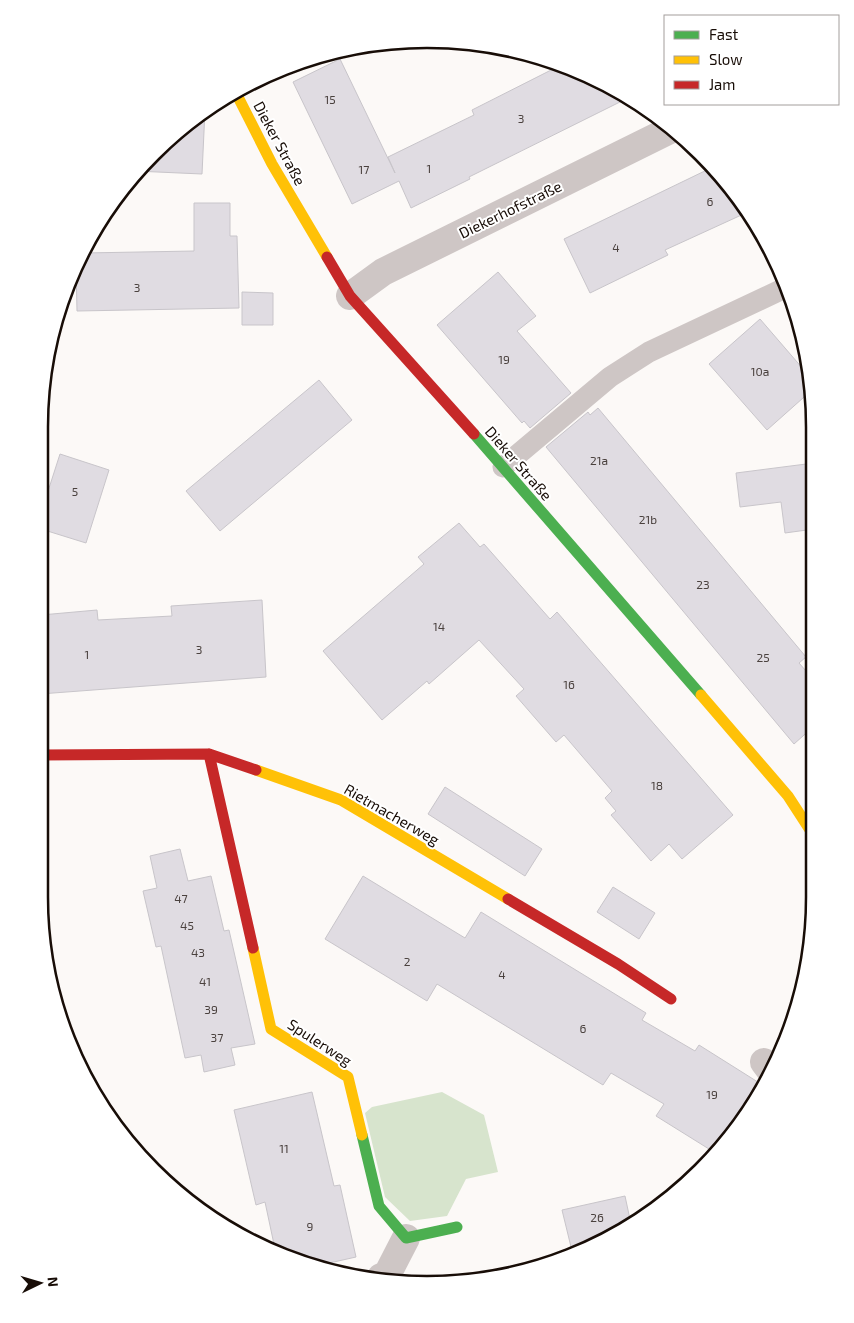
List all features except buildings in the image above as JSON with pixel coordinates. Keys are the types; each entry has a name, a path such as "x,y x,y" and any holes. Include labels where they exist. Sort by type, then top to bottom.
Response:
{"street":[{"name":"Dieker Straße","path":"238,97 272,164 350,296 436,390 788,796 806,824"},
{"name":"Diekerhofstraße","path":"350,296 383,272 665,132"},
{"name":"Rietmacherweg","path":"48,755 209,754 341,800 618,964 671,999"},
{"name":"Spulerweg","path":"209,754 271,1029 348,1077 379,1206 406,1238"},
{"path":"388,1273 406,1238 457,1227"}],"lane":[{"path":"503,467 610,377 649,352 781,290"}],"green space":[{"path":"442,1092 484,1115 498,1172 466,1179 447,1216 410,1221 385,1197 365,1113 372,1107"}],"traffic: fast":[{"path":"474,434 701,695"},
{"path":"362,1135 379,1206 406,1238 457,1227"}],"traffic: slow":[{"path":"238,97 272,164 327,257"},
{"path":"701,695 788,796 806,824"},
{"path":"256,770 341,800 508,899"},
{"path":"253,948 271,1029 348,1077 362,1135"}],"traffic: jam":[{"path":"327,257 350,296 474,434"},
{"path":"209,754 253,948"},
{"path":"48,755 209,754 256,770"},
{"path":"508,899 618,964 671,999"}]}
